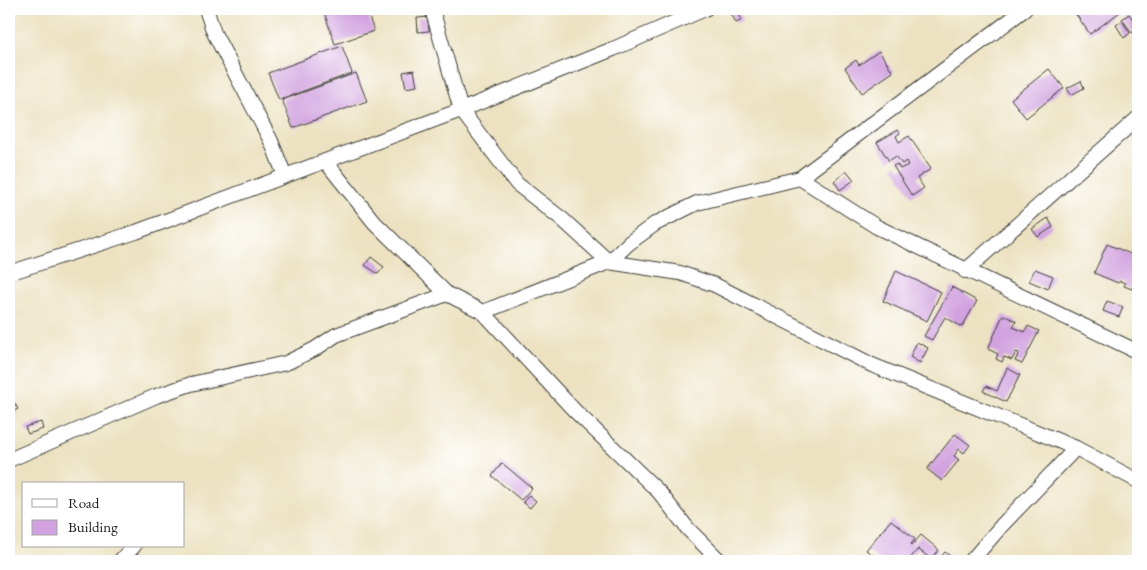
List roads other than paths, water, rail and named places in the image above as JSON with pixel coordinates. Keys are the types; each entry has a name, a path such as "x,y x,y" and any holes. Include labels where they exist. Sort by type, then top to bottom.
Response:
{"street":[{"path":"206,9 214,33 271,141 285,176"},
{"path":"432,9 462,110 517,184 562,219 609,262 680,273 715,285 872,365 1076,448 1138,481"},
{"path":"9,273 136,232 326,162 358,148 395,136 613,49 705,9"},
{"path":"482,312 609,262 629,243 655,224 697,203 800,178 1024,9"},
{"path":"965,271 1138,118"},
{"path":"326,162 374,222 447,294 482,312 574,410 659,492 688,530 720,561"},
{"path":"800,178 877,227 965,271 1138,352"},
{"path":"9,460 165,393 191,384 286,364 316,349 336,335 447,294"},
{"path":"971,561 1003,524 1076,448"},
{"path":"120,561 132,548"}]}
